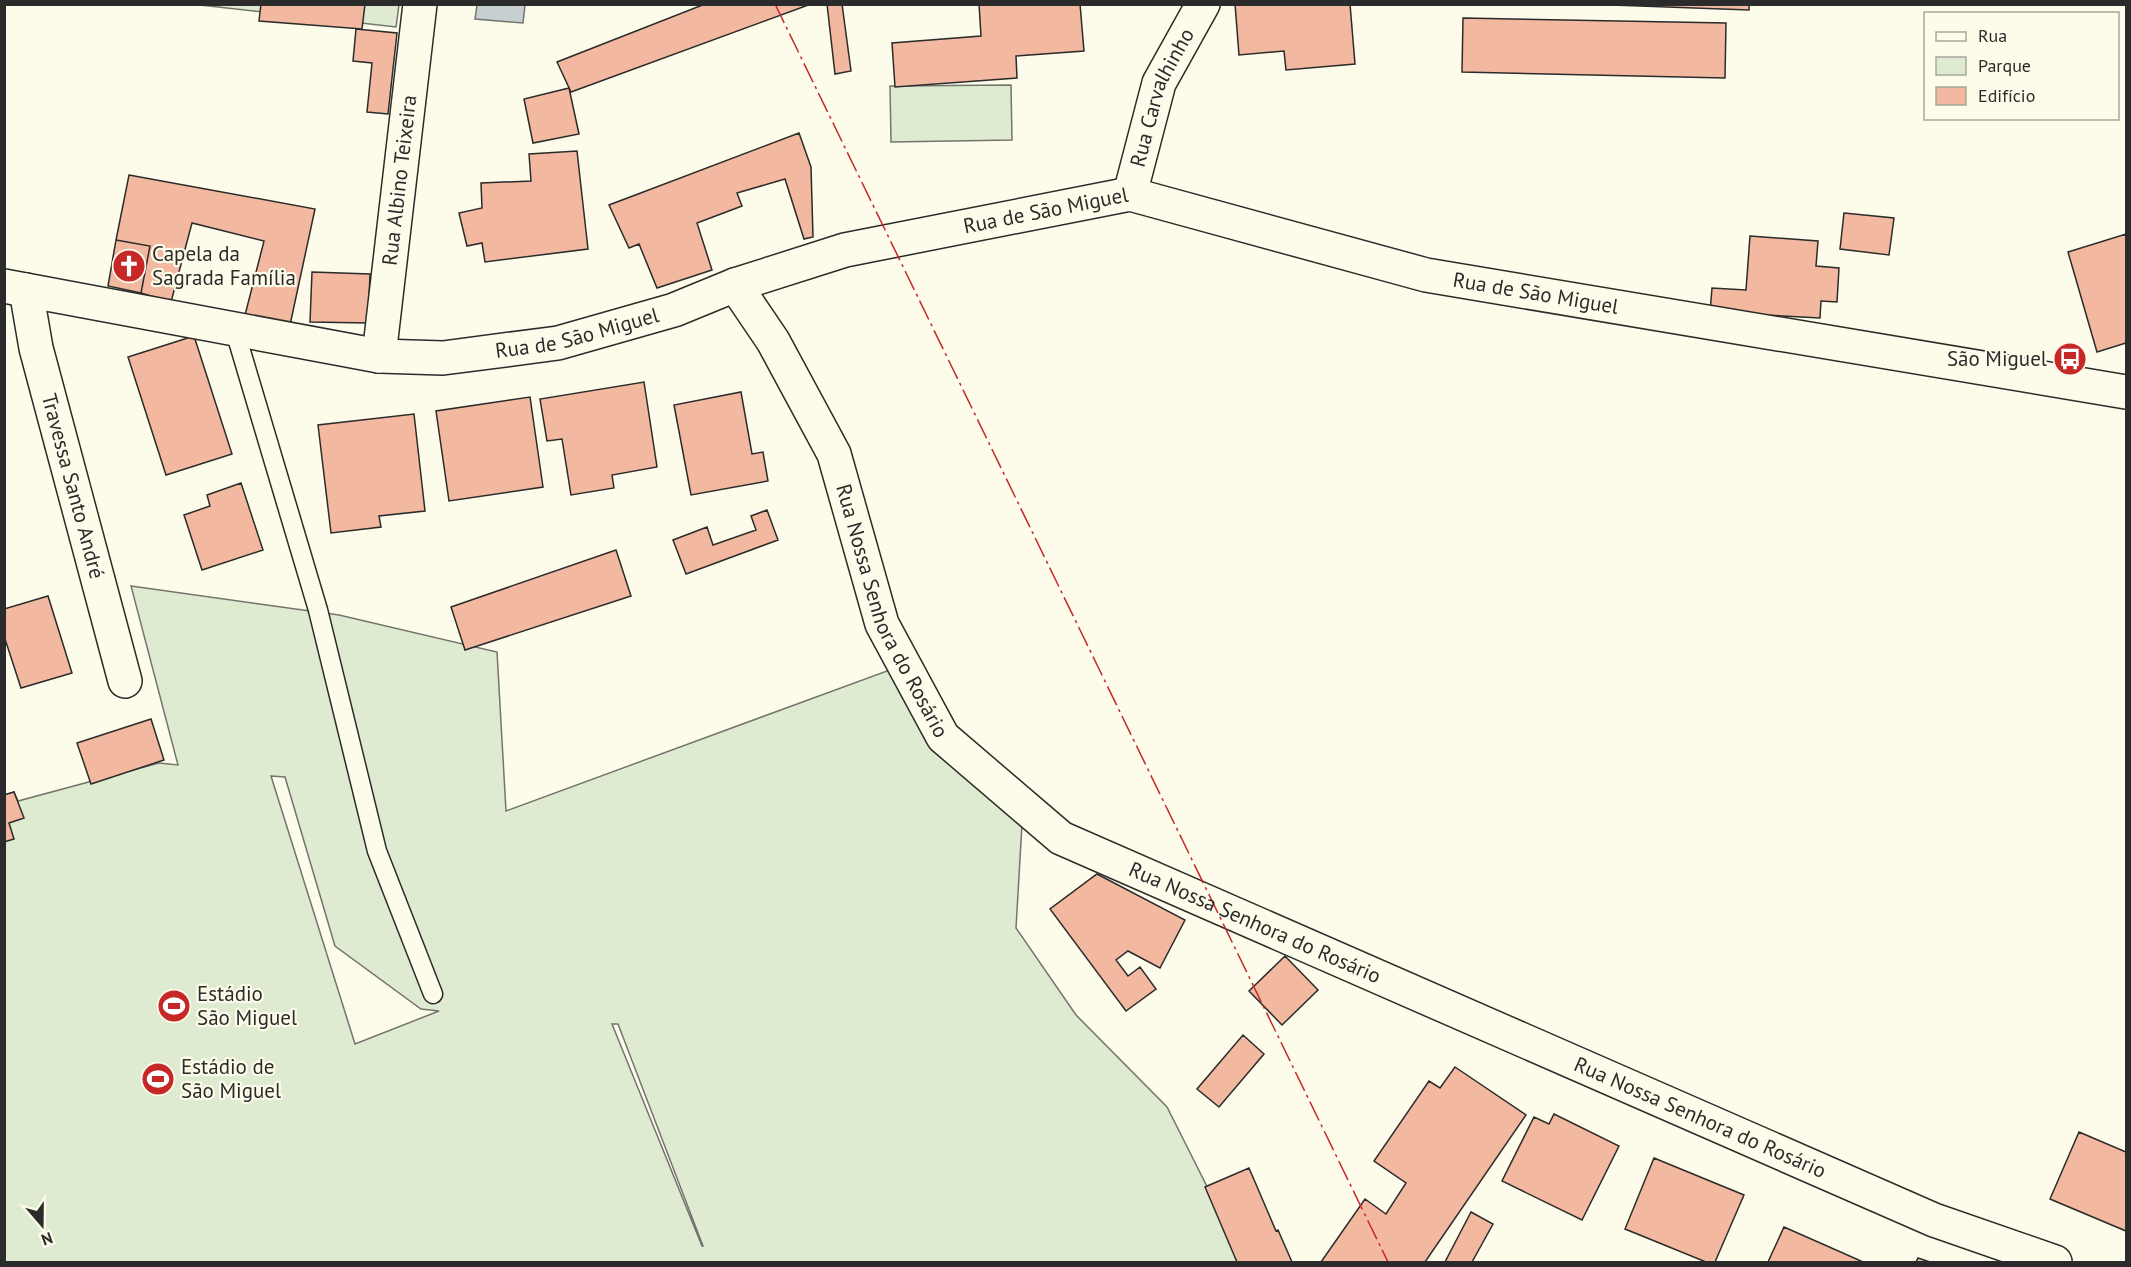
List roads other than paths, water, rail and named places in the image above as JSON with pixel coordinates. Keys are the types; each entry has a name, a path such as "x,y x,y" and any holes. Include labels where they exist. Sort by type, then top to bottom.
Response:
{"street":[{"name":"Rua Albino Teixeira","path":"380,356 420,4"},
{"name":"Rua Carvalhinho","path":"1130,194 1159,83 1203,4"},
{"name":"Rua de São Miguel","path":"15,288 235,331 380,356 443,358 558,343 674,310 735,285 845,250 1130,194 1426,275 2127,392"},
{"name":"Rua Nossa Senhora do Rosário","path":"735,285 773,341 834,454 882,624 943,737 1061,838 1934,1220 2055,1263"},
{"name":"Travessa Santo André","path":"15,288 36,348 125,681"}],"lane":[{"path":"235,331 318,610 377,851 433,994"}],"place":[{"name":"Capela da Sagrada Família","path":"129,266"},
{"name":"São Miguel","path":"2070,359"},
{"name":"Estádio São Miguel","path":"174,1006"},
{"name":"Estádio de São Miguel","path":"158,1079"}]}
